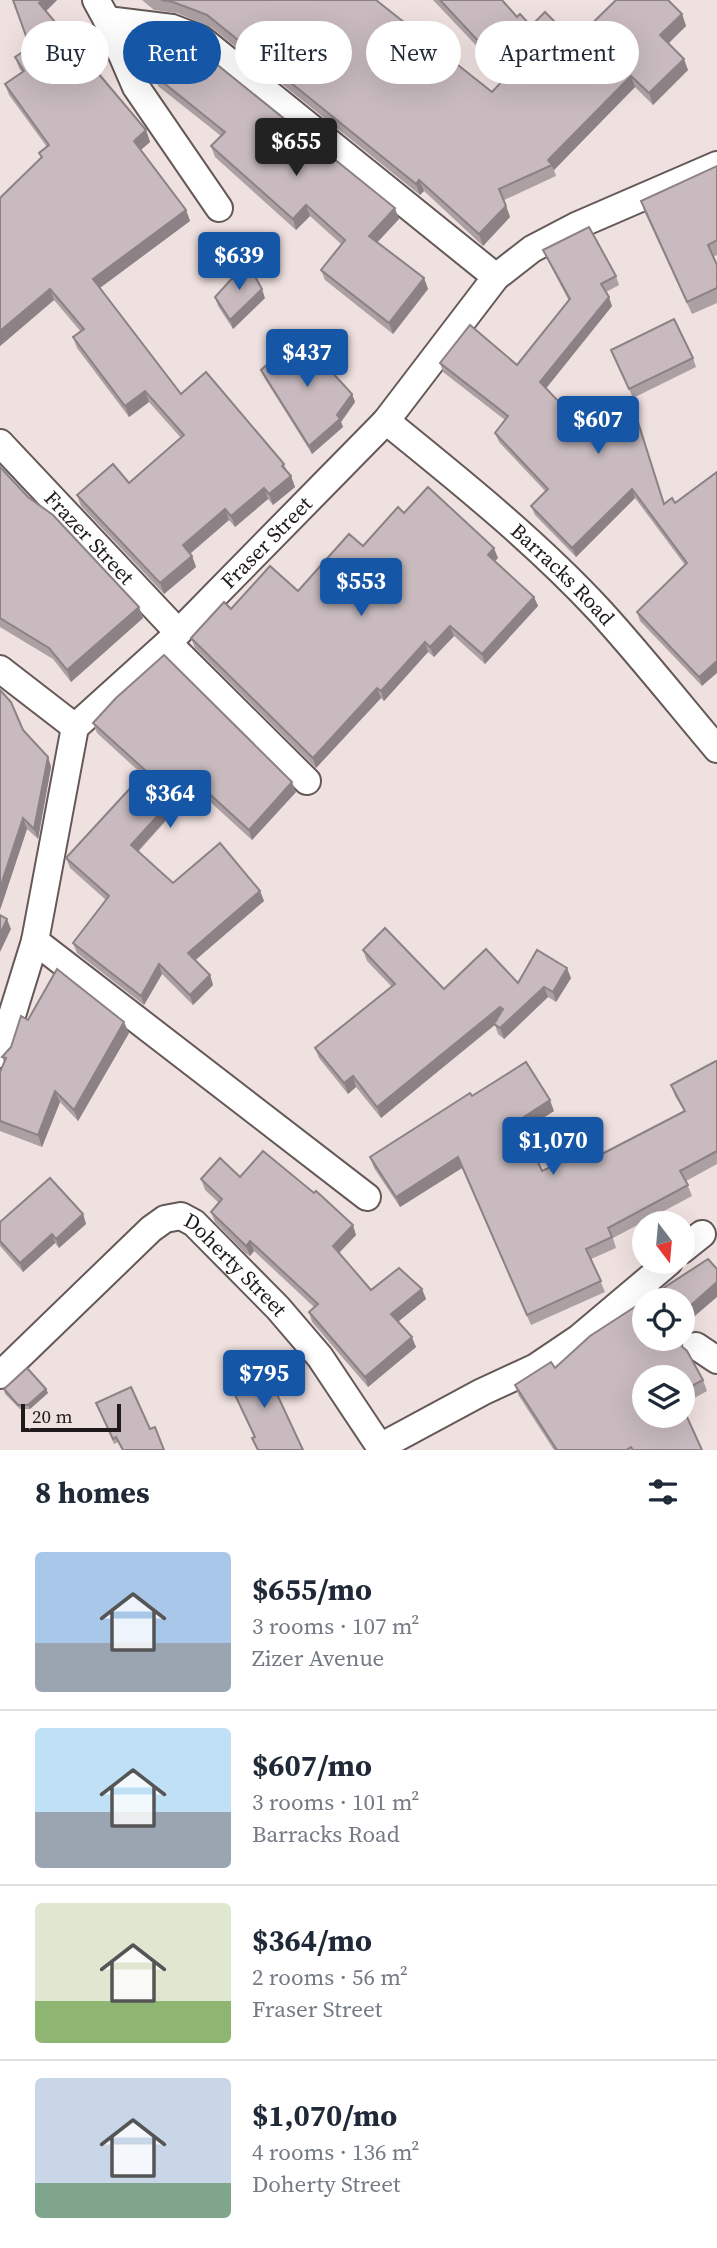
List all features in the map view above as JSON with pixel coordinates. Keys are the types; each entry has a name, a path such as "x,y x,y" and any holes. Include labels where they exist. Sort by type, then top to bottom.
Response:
{"street":[{"path":"101,10 136,88 219,208"},
{"path":"101,10 172,28 201,39 496,277"},
{"name":"Fraser Street","path":"75,727 173,638 386,421 496,277 532,249 576,226 717,165"},
{"name":"Barracks Road","path":"386,421 533,544 590,601 717,749"},
{"name":"Frazer Street","path":"0,443 173,638 307,781"},
{"path":"0,668 75,727 35,941 0,1054"},
{"path":"35,941 367,1197"},
{"name":"Doherty Street","path":"0,1375 151,1229 165,1219 181,1216 194,1223 278,1308 320,1357 381,1449 482,1392 536,1367 579,1338 655,1274"}],"building":[{"path":"13,0 42,0 39,3 54,21 21,21"},
{"path":"161,0 376,0 402,21 366,21 366,84 461,84 461,67 475,79 475,84 482,84 492,92 500,84 623,84 548,160 552,165 499,189 506,206 479,234 419,180 416,184 292,84 352,84 352,21 235,21 235,38 221,26 221,21 214,21 207,15"},
{"path":"440,0 502,0 517,17 520,14 526,21 475,21 475,38"},
{"path":"616,0 668,0 682,14 660,35 684,59 649,93 639,84 639,21 594,21"},
{"path":"545,12 554,21 536,21"},
{"path":"21,53 21,66 15,57"},
{"path":"221,68 235,79 235,84 241,84 395,208 369,236 424,278 389,323 321,270 345,240 306,205 293,219 211,146 225,132 165,84 221,84"},
{"path":"21,73 21,84 107,84 146,130 134,141 186,210 93,279 181,394 206,372 284,464 282,466 291,476 269,494 264,488 231,516 225,509 183,545 192,556 160,583 77,495 113,464 129,483 184,435 145,391 125,406 73,337 84,329 50,289 0,331 0,198 42,157 39,153 49,145 5,84"},
{"path":"717,166 717,240 708,245 717,265 717,288 687,302 641,201"},
{"path":"589,227 616,276 601,284 609,297 540,382 599,444 636,416 664,504 672,498 675,503 717,472 717,661 699,677 637,612 687,563 632,489 572,548 531,506 548,489 495,433 508,416 440,363 470,325 517,365 570,299 543,250"},
{"path":"247,262 262,289 230,320 215,297"},
{"path":"674,319 693,358 629,389 611,350"},
{"path":"299,336 352,394 337,415 340,419 309,446 261,370"},
{"path":"0,467 28,497 53,515 139,607 67,670 49,648 0,618"},
{"path":"428,487 494,548 488,555 534,597 482,654 450,626 430,647 425,642 381,691 377,688 313,758 191,638 224,602 231,609 270,566 298,591 349,534 363,546 398,507 404,513"},
{"path":"164,655 292,782 249,830 192,778 131,845 173,883 220,843 260,891 188,953 210,975 190,995 159,964 141,996 73,943 109,896 66,858 146,771 93,723 116,698"},
{"path":"0,690 11,702 23,730 48,757 34,829 23,818 0,888"},
{"path":"0,915 7,919 0,934"},
{"path":"385,928 444,989 486,949 518,983 537,950 567,968 553,992 544,987 500,1028 494,1024 503,1009 500,1007 377,1107 353,1076 344,1083 315,1048 395,984 363,950"},
{"path":"57,969 124,1022 74,1110 55,1091 38,1135 0,1121 0,1072 6,1058 2,1057 11,1047 21,1016 28,1020"},
{"path":"526,1062 550,1100 519,1120 542,1171 594,1147 598,1156 685,1111 671,1085 717,1062 717,1151 680,1171 688,1185 640,1211 632,1211 632,1215 608,1228 612,1237 586,1249 601,1281 527,1315 458,1157 396,1197 370,1157 470,1093 472,1096"},
{"path":"263,1151 314,1193 316,1191 353,1225 333,1246 371,1290 399,1268 422,1289 391,1314 412,1337 365,1377 309,1312 318,1304 250,1241 246,1246 211,1212 222,1199 201,1179 220,1158 240,1177"},
{"path":"50,1178 83,1214 56,1239 52,1234 20,1263 0,1241 0,1222"},
{"path":"708,1259 717,1269 717,1282 695,1301 695,1288 663,1288 685,1274 695,1274 695,1267"},
{"path":"632,1309 632,1351 687,1351 695,1365 632,1365 632,1428 692,1428 702,1450 633,1450 631,1447 626,1450 557,1450 515,1385 551,1362 555,1368 590,1336"},
{"path":"262,1362 303,1450 258,1450 252,1438 255,1437 227,1378"},
{"path":"695,1366 703,1380 695,1384"},
{"path":"27,1368 46,1389 28,1405 18,1405 4,1389"},
{"path":"131,1387 150,1429 155,1427 164,1450 123,1450 116,1437 113,1439 96,1403"}]}
